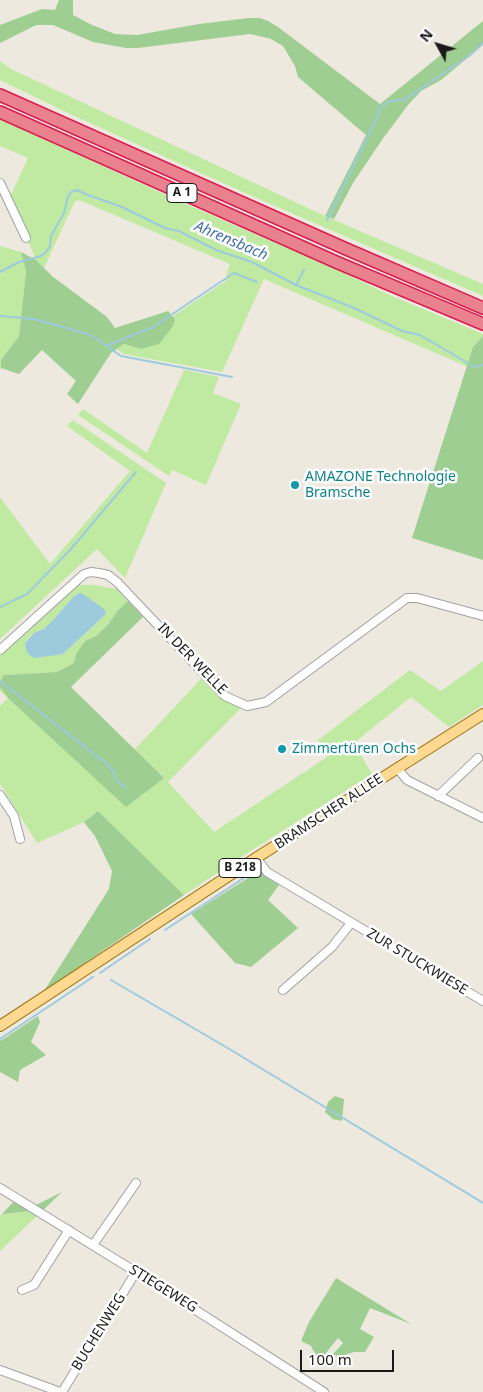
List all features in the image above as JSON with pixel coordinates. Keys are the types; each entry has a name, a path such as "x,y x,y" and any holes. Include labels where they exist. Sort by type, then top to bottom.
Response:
{"highway":[{"name":"A 1","path":"0,95 483,308"},
{"name":"A 1","path":"0,112 336,262 483,324"}],"main road":[{"name":"BRAMSCHER ALLEE","path":"0,1026 256,858 483,714"}],"street":[{"path":"0,183 26,238"},
{"name":"IN DER WELLE","path":"0,650 84,574 91,572 108,575 117,582 225,696 247,706 266,702 407,598 417,598 483,616"},
{"path":"438,796 478,758"},
{"path":"397,768 406,780 483,818"},
{"path":"0,795 14,816 20,839"},
{"name":"ZUR STUCKWIESE","path":"256,858 266,872 483,1001"},
{"name":"ZUR STUCKWIESE","path":"282,990 332,947 351,922"},
{"path":"92,1245 136,1183"},
{"name":"STIEGEWEG","path":"0,1188 324,1392"},
{"path":"22,1290 34,1285 68,1230"},
{"name":"BUCHENWEG","path":"0,1370 61,1392 136,1272"}],"green space":[{"path":"59,0 73,0 73,15 115,34 137,35 199,24 260,18 278,27 380,104 483,21 483,45 441,80 421,91 408,105 353,183 334,219 325,216 366,135 298,77 295,66 283,46 271,39 250,34 126,48 93,42 53,25 36,25 0,43 0,25 42,9 55,10"},
{"path":"0,61 11,69 325,216 483,284 483,296 245,193 72,115 0,80"},
{"path":"0,119 177,200 340,271 385,293 483,334 473,347 468,367 264,279 222,372 123,354 117,349 124,344 141,349 175,319 173,316 226,281 230,264 79,200 75,201 44,268 36,260 28,241 30,239 10,197 28,158 0,146"},
{"path":"0,246 21,252 26,271 19,336 1,360 0,370"},
{"path":"21,252 36,260 52,276 107,317 115,328 168,311 175,319 173,326 159,344 141,349 124,344 111,353 78,404 67,394 76,381 42,350 19,374 1,368 1,360 19,336 26,271"},
{"path":"483,336 483,560 412,538 473,347"},
{"path":"184,370 219,377 213,393 241,404 206,485 172,470 169,476 78,415 83,409 147,453"},
{"path":"73,420 166,483 125,578 97,549 0,639 0,497 50,564 130,471 67,426"},
{"path":"77,585 94,585 117,589 128,601 118,610 107,626 96,636 85,641 76,654 74,663 57,672 4,675 0,681 0,656","holes":["79,593 106,614 63,654 30,656 26,650 25,642 34,633 44,629 73,597"]},
{"path":"128,601 143,617 71,687 164,778 126,807 8,698 0,687 0,681 4,675 57,672 74,663 76,654 85,641 96,636 107,626 118,610"},
{"path":"483,661 483,705 449,727 411,697 354,743 372,774 184,895 98,811 84,822 37,843 0,784 0,706 8,698 164,778 134,750 202,678 225,700 242,707 168,782 214,832 327,757 318,740 410,670 441,691"},
{"path":"0,687 8,698 0,691"},
{"path":"98,811 184,895 44,991 109,889 112,871 95,836 84,822"},
{"path":"259,871 282,881 268,900 298,928 251,967 235,963 191,914"},
{"path":"38,1016 40,1022 31,1042 46,1055 20,1070 18,1082 0,1072 0,1041"},
{"path":"335,1096 344,1099 342,1121 333,1119 325,1112 328,1102"},
{"path":"62,1192 37,1216 29,1211 2,1214 17,1198 32,1207"},
{"path":"29,1211 37,1216 0,1251 0,1216 2,1214"},
{"path":"336,1278 411,1324 370,1308 360,1329 374,1337 365,1352 354,1352 338,1357 333,1354 343,1343 338,1338 321,1359 316,1356 311,1346 301,1341 309,1322"}],"water":[{"path":"79,593 104,609 106,614 63,654 35,658 30,656 26,650 25,643 34,633 44,629 73,597"}],"waterway":[{"path":"327,220 376,120 380,108 389,101 404,100 469,56 483,43"},
{"name":"Ahrensbach","path":"0,272 19,262 41,256 46,252 50,246 51,236 64,213 68,197 71,192 77,190 122,207 165,228 179,231 216,250 252,262 296,285 354,308 402,331 420,335 475,367 483,365"},
{"path":"296,285 304,270"},
{"path":"106,346 153,327 234,273 257,282"},
{"path":"0,316 34,319 91,335 121,356 232,377"},
{"path":"0,607 27,594 70,550 136,472"},
{"path":"0,681 108,765 118,782 126,788"},
{"path":"165,930 256,870"},
{"path":"100,973 150,939"},
{"path":"0,1039 93,977"},
{"path":"111,980 226,1047 483,1203"}],"place":[{"name":"AMAZONE Technologie Bramsche","path":"295,485"},
{"name":"Zimmertüren Ochs","path":"282,749"}]}
